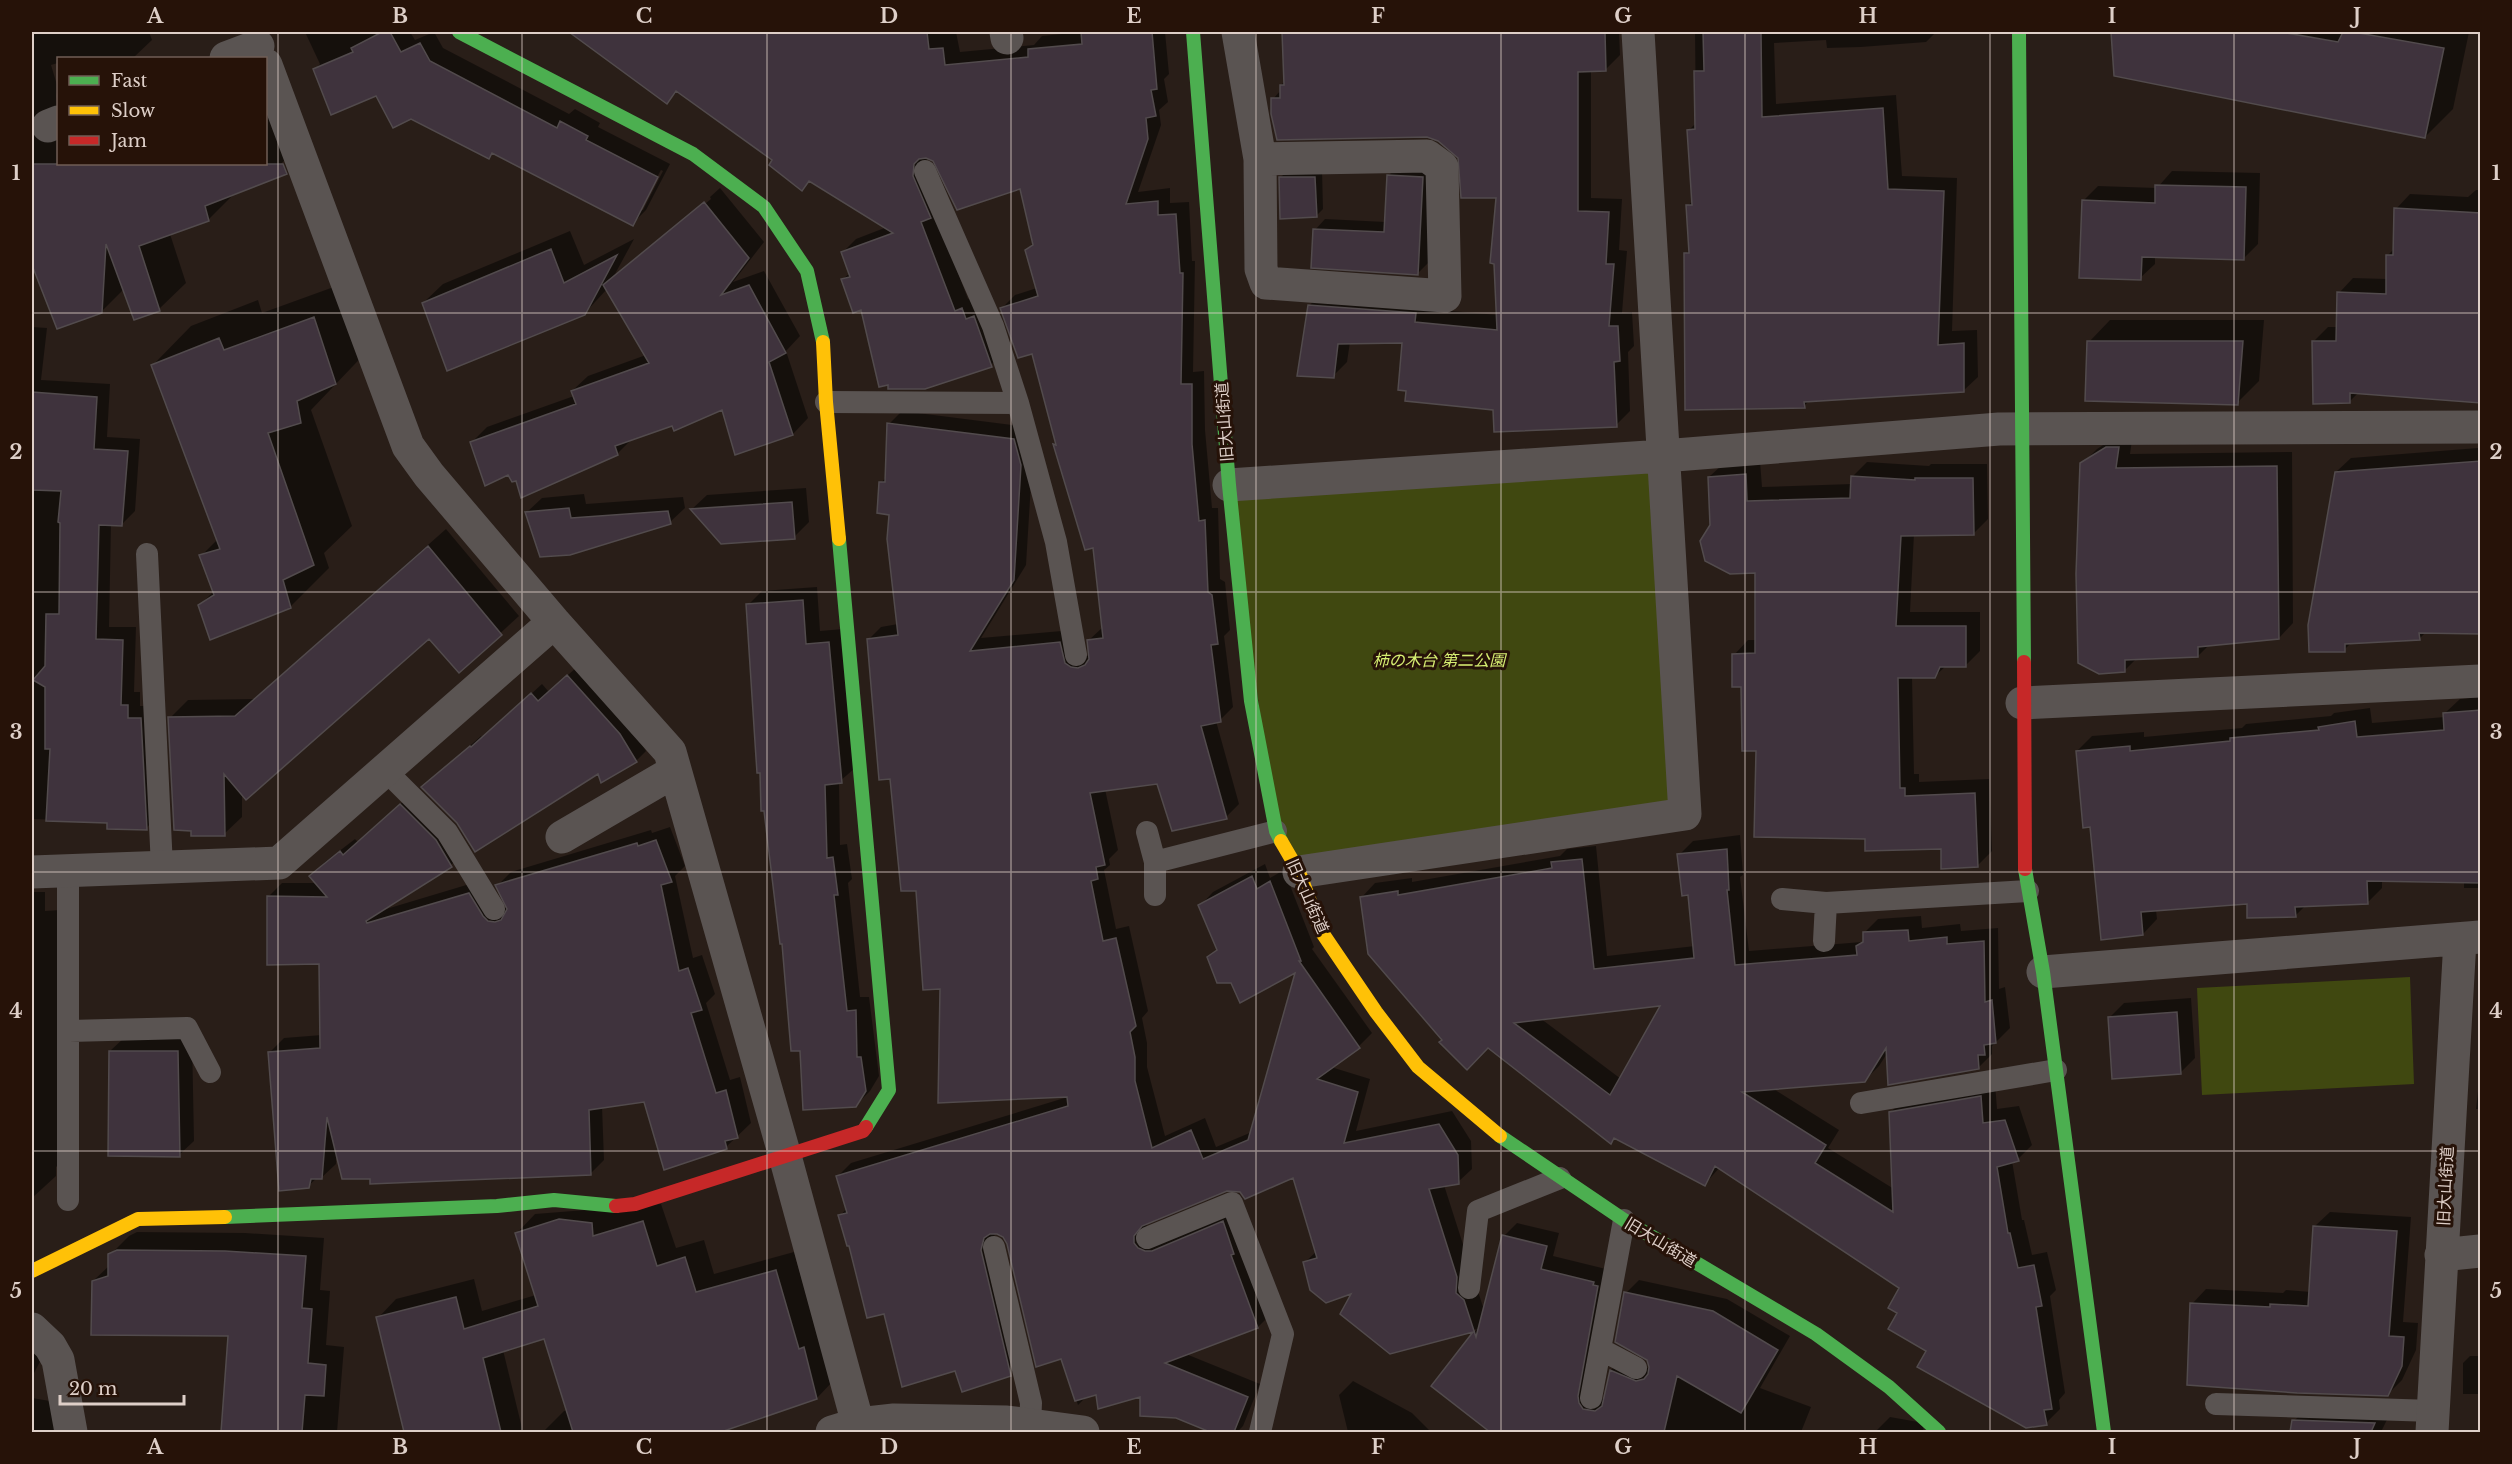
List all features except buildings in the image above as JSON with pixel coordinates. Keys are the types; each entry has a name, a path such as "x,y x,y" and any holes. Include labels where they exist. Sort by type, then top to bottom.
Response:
{"street":[{"path":"32,1271 138,1219 358,1213 497,1206 555,1200 610,1206 635,1204 863,1131 889,1090 826,402 823,335 807,271 764,207 693,154 459,32"},
{"name":"旧大山街道","path":"1193,32 1229,485 1251,701 1276,831 1299,872 1322,931 1376,1012 1419,1066 1497,1134 1624,1220 1816,1334 1889,1387 1939,1432"},
{"path":"1238,32 1260,159 1261,269 1266,283 1445,296 1442,167 1435,161 1427,156 1260,159"},
{"path":"1299,872 1684,814 1638,32"},
{"path":"2019,32 2025,871 2043,972 2104,1432"},
{"path":"230,57 260,50"},
{"path":"267,69 408,446 429,475 554,622 669,752 785,1156 845,1428 894,1420 1007,1422 1083,1432"},
{"path":"1229,485 1663,456 1999,429 2481,427"},
{"path":"32,872 279,863 554,622"},
{"path":"2022,703 2481,681"},
{"path":"562,837 675,771"},
{"path":"2043,972 2470,938"},
{"name":"旧大山街道","path":"2432,1422 2441,1255 2470,938"},
{"path":"2441,1255 2481,1251"},
{"path":"32,1329 50,1347 58,1360 70,1432"}],"lane":[{"path":"925,171 993,326 1018,404 1056,542 1076,655"},
{"path":"826,402 1018,404"},
{"path":"147,554 162,867"},
{"path":"386,770 447,832 494,909"},
{"path":"1155,862 1276,831"},
{"path":"1147,832 1155,862 1155,895"},
{"path":"68,871 68,1200"},
{"path":"1782,899 1826,903 2028,891"},
{"path":"1824,940 1826,903"},
{"path":"69,1031 188,1028 210,1072"},
{"path":"1862,1103 2056,1070"},
{"path":"1469,1288 1478,1210 1560,1178"},
{"path":"1147,1238 1232,1203 1283,1334 1260,1432"},
{"path":"1591,1398 1624,1220"},
{"path":"994,1247 1031,1403 1030,1424"},
{"path":"1600,1349 1636,1368"},
{"path":"2216,1404 2432,1422"}],"green space":[{"name":"柿の木台 第二公園","path":"1663,456 1685,814 1299,872 1276,831 1229,485"},
{"path":"2410,977 2414,1084 2202,1095 2197,988"}],"traffic: fast":[{"path":"459,32 693,154 764,207 807,271 823,342"},
{"path":"1193,32 1229,485 1251,701 1276,831 1281,841"},
{"path":"2019,32 2024,662"},
{"path":"839,539 889,1090 866,1127"},
{"path":"2025,869 2043,972 2104,1432"},
{"path":"1500,1136 1624,1220 1816,1334 1889,1387 1939,1432"},
{"path":"225,1217 497,1206 554,1200 616,1206"}],"traffic: slow":[{"path":"823,342 826,402 839,539"},
{"path":"1281,841 1299,872 1321,931 1376,1012 1418,1067 1500,1136"},
{"path":"32,1271 138,1219 225,1217"}],"traffic: jam":[{"path":"2024,662 2025,869"},
{"path":"616,1206 635,1204 863,1131 866,1127"}]}
